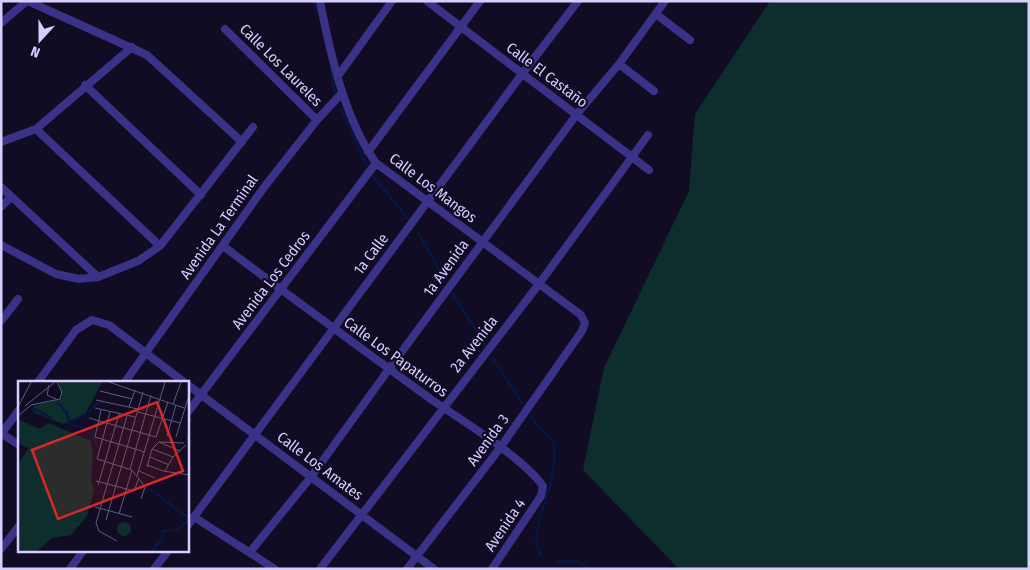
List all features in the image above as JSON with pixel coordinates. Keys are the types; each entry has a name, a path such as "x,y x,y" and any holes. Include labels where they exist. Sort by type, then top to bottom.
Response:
{"street":[{"path":"1,23 28,1 132,47 160,65 242,142"},
{"name":"Calle Los Mangos","path":"320,1 342,93 368,152 376,163 581,315 585,323"},
{"path":"338,76 392,1"},
{"name":"Calle El Castaño","path":"427,1 650,170"},
{"path":"368,152 480,1"},
{"name":"1a Calle","path":"189,524 254,433 578,1"},
{"name":"1a Avenida","path":"250,552 311,477 389,368 577,114 619,64 665,1"},
{"path":"656,14 690,40"},
{"name":"Calle Los Laureles","path":"225,29 317,120"},
{"path":"1,142 36,129 132,47"},
{"path":"619,64 654,91"},
{"path":"86,85 201,195"},
{"name":"Avenida La Terminal","path":"126,381 265,186 317,120 342,93"},
{"path":"1,245 66,277 79,279 98,277 138,261 160,246 253,127"},
{"path":"36,129 160,246"},
{"name":"2a Avenida","path":"320,569 539,284 648,135"},
{"name":"Avenida Los Cedros","path":"189,411 376,163"},
{"path":"1,187 98,277"},
{"path":"1,207 11,197"},
{"name":"Calle Los Papaturros","path":"223,246 500,448 537,478 543,486 540,496"},
{"path":"1,321 18,299"},
{"path":"39,381 76,330 92,320 109,325 183,381"},
{"name":"Avenida 3","path":"407,569 500,448 582,331 585,323"},
{"name":"Calle Los Amates","path":"189,386 434,569"},
{"path":"18,411 1,433 18,444"},
{"name":"Avenida 4","path":"492,569 540,496"},
{"path":"194,517 274,569"},
{"path":"1,549 18,527"},
{"path":"70,569 82,552"},
{"path":"154,569 166,552"}],"green space":[{"path":"770,1 1029,1 1029,569 679,569 583,470 604,368 689,191 695,114"}],"waterway":[{"path":"313,1 320,16"},
{"path":"331,68 335,96"},
{"path":"341,109 366,164"},
{"path":"374,177 409,220"},
{"path":"418,232 445,281"},
{"path":"453,294 485,345"},
{"path":"493,358 523,404"},
{"path":"531,417 554,443 553,474 537,530 536,540 542,556"},
{"path":"556,562 579,562 590,569"}]}
